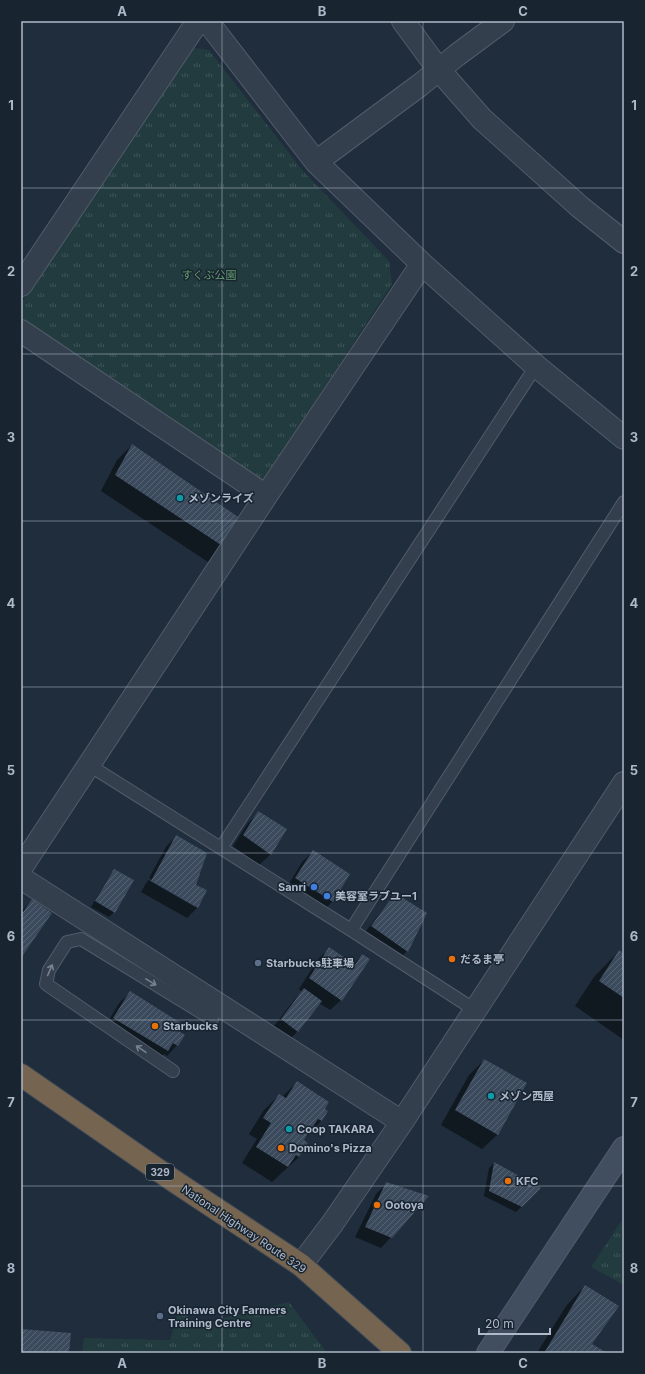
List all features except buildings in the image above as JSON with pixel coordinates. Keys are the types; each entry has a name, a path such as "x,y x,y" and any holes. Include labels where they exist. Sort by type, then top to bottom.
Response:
{"highway":[{"name":"National Highway Route 329","path":"21,1075 174,1181 301,1266 400,1353"}],"street":[{"path":"21,285 198,21"},
{"path":"207,21 316,162 422,264 536,366 624,438"},
{"path":"403,21 439,70 482,119 553,183 624,242"},
{"path":"316,162 503,21"},
{"path":"21,868 266,496 422,264"},
{"path":"21,331 266,496"},
{"path":"301,1266 332,1224 402,1122 624,784"},
{"path":"21,878 402,1122"},
{"path":"488,1353 624,1148"}],"lane":[{"path":"221,848 536,366"},
{"path":"351,930 624,502"},
{"path":"89,765 475,1010"},
{"path":"173,1071 46,984 49,970 67,942 81,939 212,1019"}],"green space":[{"name":"すくぶ公園","path":"188,47 209,50 303,171 389,261 392,284 263,481 21,317 21,304"},
{"path":"624,1217 624,1285 591,1267"},
{"path":"289,1302 327,1353 82,1353 84,1338 170,1340 179,1308 197,1325"}],"place":[{"name":"メゾンライズ","path":"180,498"},
{"name":"Sanri","path":"314,887"},
{"name":"美容室ラブユー1","path":"327,896"},
{"name":"だるま亭","path":"452,959"},
{"name":"Starbucks駐車場","path":"258,963"},
{"name":"Starbucks","path":"155,1026"},
{"name":"メゾン西屋","path":"491,1096"},
{"name":"Coop TAKARA","path":"289,1129"},
{"name":"Domino's Pizza","path":"281,1148"},
{"name":"KFC","path":"508,1181"},
{"name":"Ootoya","path":"377,1205"},
{"name":"Okinawa City Farmers Training Centre","path":"160,1316"}]}
